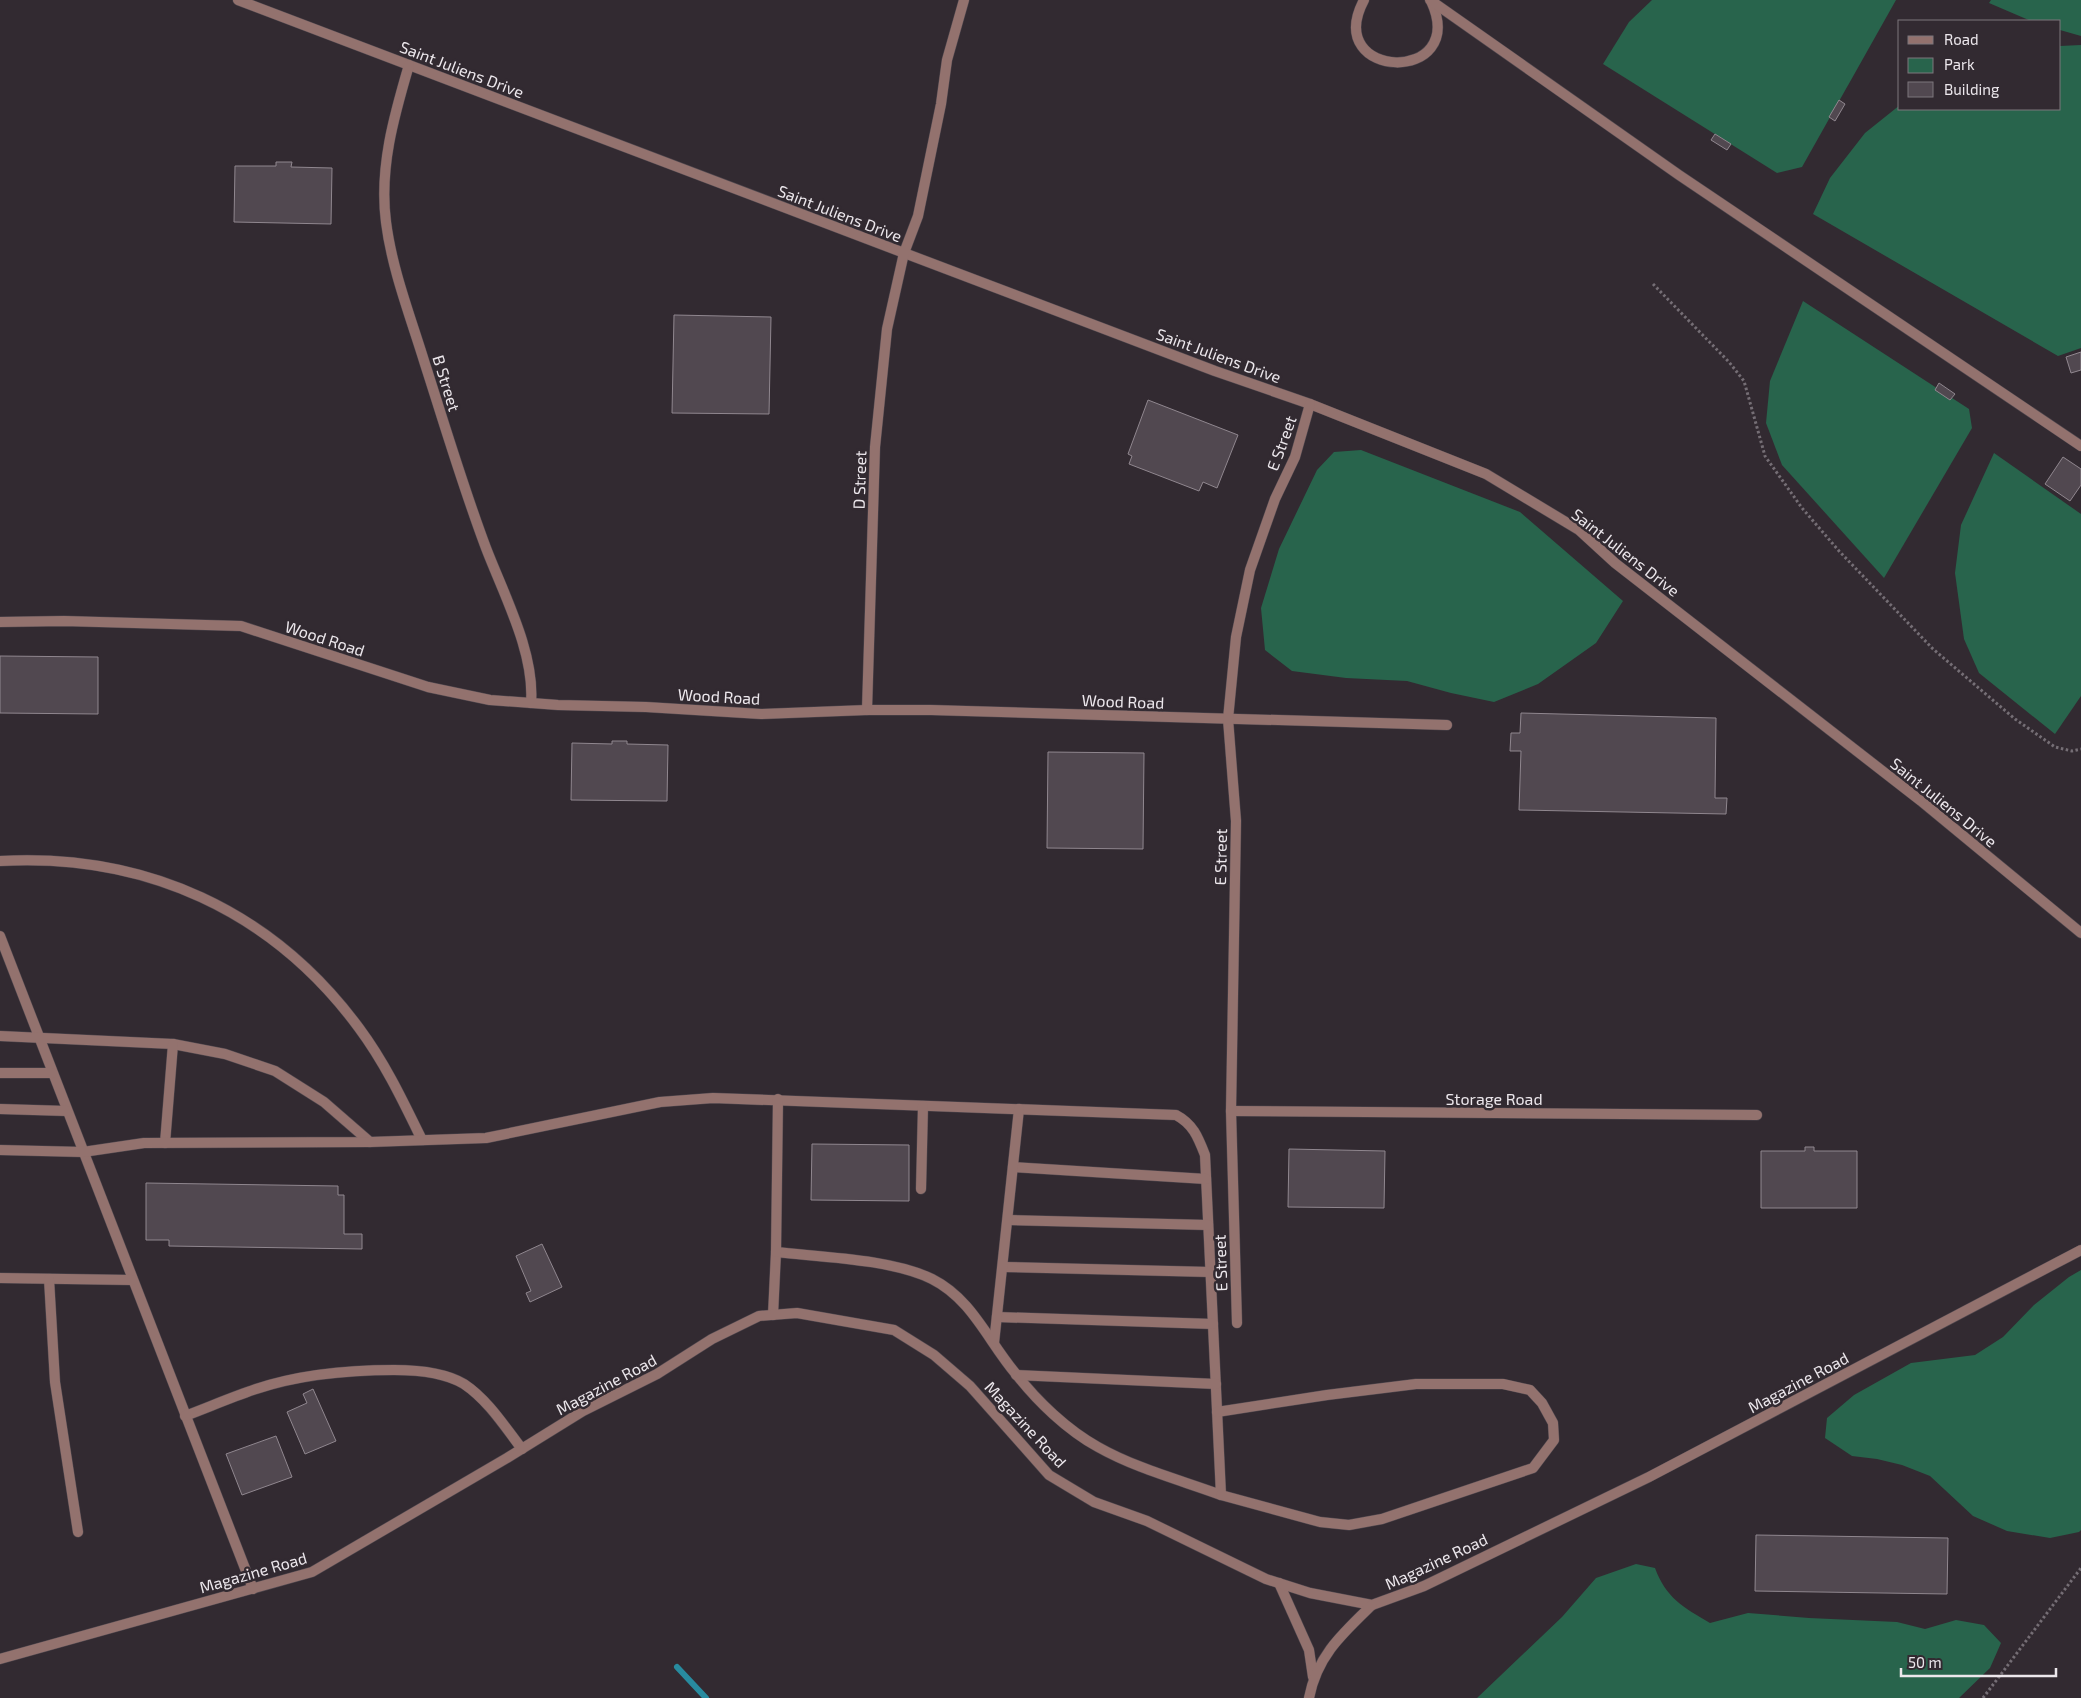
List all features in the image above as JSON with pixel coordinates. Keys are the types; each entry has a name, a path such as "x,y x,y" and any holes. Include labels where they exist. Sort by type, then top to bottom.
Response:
{"street":[{"name":"Saint Juliens Drive","path":"238,0 1215,371 1310,404 1486,474 1579,530 1615,563 1921,801 2081,934"},
{"name":"D Street","path":"867,710 875,447 887,330 904,253 918,216 941,104 947,60 964,0"},
{"path":"1364,0 1358,13 1356,26 1360,40 1373,56 1392,64 1406,63 1418,58 1429,49 1435,38 1438,25 1436,12 1431,0"},
{"path":"1431,0 1679,175 2081,446"},
{"name":"B Street","path":"409,65 390,137 386,174 386,221 402,289 464,488 524,650 532,683 531,703"},
{"name":"E Street","path":"1236,1323 1231,1111 1236,821 1228,719 1236,637 1250,570 1275,499 1295,457 1310,404"},
{"name":"Wood Road","path":"0,622 64,621 241,626 428,687 490,700 531,703 761,714 867,710 1447,725"},
{"path":"0,861 74,861 127,870 194,892 248,921 287,951 326,989 359,1028 396,1085 422,1140"},
{"path":"0,936 252,1589"},
{"path":"0,1036 173,1044 224,1054 275,1071 324,1102 370,1142"},
{"path":"164,1143 173,1044"},
{"path":"0,1072 52,1072"},
{"path":"0,1150 83,1152 144,1143 370,1142 486,1138 660,1102 713,1098 1176,1114 1188,1122 1198,1136 1205,1155 1221,1495"},
{"path":"772,1315 776,1252 778,1099"},
{"path":"921,1189 923,1106"},
{"path":"0,1109 67,1111"},
{"path":"994,1344 1019,1109"},
{"name":"Storage Road","path":"1231,1111 1758,1115"},
{"path":"1013,1167 1206,1179"},
{"path":"1008,1220 1208,1225"},
{"name":"Magazine Road","path":"0,1659 312,1572 522,1450 583,1411 656,1374 712,1339 758,1316 797,1313 848,1320 894,1330 934,1355 970,1386 1049,1475 1094,1502 1147,1521 1279,1583 1310,1593 1372,1606 1424,1586 1650,1476 2081,1250"},
{"path":"776,1252 856,1260 901,1269 930,1278 947,1288 963,1301 1016,1375 1055,1415 1097,1447 1143,1467 1221,1495 1320,1522 1349,1525 1382,1520 1534,1468 1554,1440 1553,1423 1542,1402 1530,1390 1503,1384 1416,1384 1327,1395 1217,1412"},
{"path":"1003,1267 1210,1272"},
{"path":"0,1278 132,1280"},
{"path":"49,1278 55,1382 78,1532"},
{"path":"997,1317 1213,1324"},
{"path":"185,1416 257,1389 311,1375 356,1370 411,1370 446,1376 464,1384 490,1407 522,1450"},
{"path":"1016,1375 1216,1384"},
{"path":"1279,1583 1309,1650 1312,1677 1309,1698"},
{"path":"1312,1677 1334,1642 1372,1606"}],"path":[{"path":"1653,284 1729,362 1744,381 1765,456 1802,508 1839,552 1933,648 2015,719 2055,747 2072,751 2081,749"},
{"path":"1983,1698 2081,1568"}],"green space":[{"path":"1652,0 1896,0 1802,167 1777,173 1603,64 1629,22"},
{"path":"1991,0 2081,0 2081,36 2061,30 2061,20 2029,20 1989,3"},
{"path":"2081,45 2081,348 2058,356 1813,214 1830,178 1865,133 1898,107 1898,110 2061,110 2061,46"},
{"path":"1803,301 1969,409 1972,428 1884,578 1782,465 1766,423 1770,381"},
{"path":"1361,450 1520,512 1623,601 1596,643 1538,684 1494,702 1407,681 1346,678 1292,671 1265,650 1261,608 1279,549 1317,470 1334,452"},
{"path":"1994,453 2081,514 2081,696 2055,734 1979,673 1964,639 1955,573 1961,525"},
{"path":"2081,1270 2081,1530 2079,1532 2050,1538 2007,1531 1973,1516 1930,1476 1902,1465 1852,1456 1825,1438 1827,1418 1854,1395 1911,1363 1975,1355 2003,1337 2034,1305 2069,1277"},
{"path":"1636,1564 1655,1568 1664,1587 1676,1601 1710,1623 1748,1613 1897,1622 1925,1629 1956,1620 1984,1625 2001,1643 1990,1668 1959,1698 1477,1698 1562,1617 1596,1578"}],"building":[{"path":"1839,100 1845,104 1835,121 1829,117"},
{"path":"1715,134 1731,144 1727,150 1711,140"},
{"path":"276,162 292,162 291,167 332,168 331,224 234,222 235,166 276,166"},
{"path":"674,315 771,317 769,414 672,413"},
{"path":"2081,352 2081,370 2071,373 2066,357"},
{"path":"1939,383 1955,394 1950,400 1935,390"},
{"path":"1148,400 1238,435 1217,488 1203,482 1199,491 1129,464 1132,456 1128,454"},
{"path":"2063,457 2081,469 2081,485 2070,501 2045,484"},
{"path":"0,656 98,657 98,714 0,713"},
{"path":"1521,713 1716,718 1715,798 1727,798 1726,814 1519,810 1521,751 1510,751 1511,733 1520,733"},
{"path":"612,741 627,741 627,744 668,745 667,801 571,800 572,743 612,744"},
{"path":"1048,752 1144,753 1143,849 1047,848"},
{"path":"812,1144 909,1145 909,1201 811,1200"},
{"path":"1805,1147 1814,1147 1814,1151 1857,1151 1857,1208 1761,1208 1761,1151 1805,1151"},
{"path":"1289,1149 1385,1151 1384,1208 1288,1207"},
{"path":"146,1183 338,1186 338,1195 344,1195 344,1234 362,1234 362,1249 169,1246 169,1240 146,1240"},
{"path":"542,1244 562,1287 530,1302 526,1293 531,1291 516,1256"},
{"path":"313,1389 336,1441 305,1454 287,1412 307,1403 303,1394"},
{"path":"276,1436 292,1477 242,1495 226,1454"},
{"path":"1756,1535 1948,1538 1947,1594 1755,1591"}],"waterway":[{"path":"677,1667 706,1698"}]}
